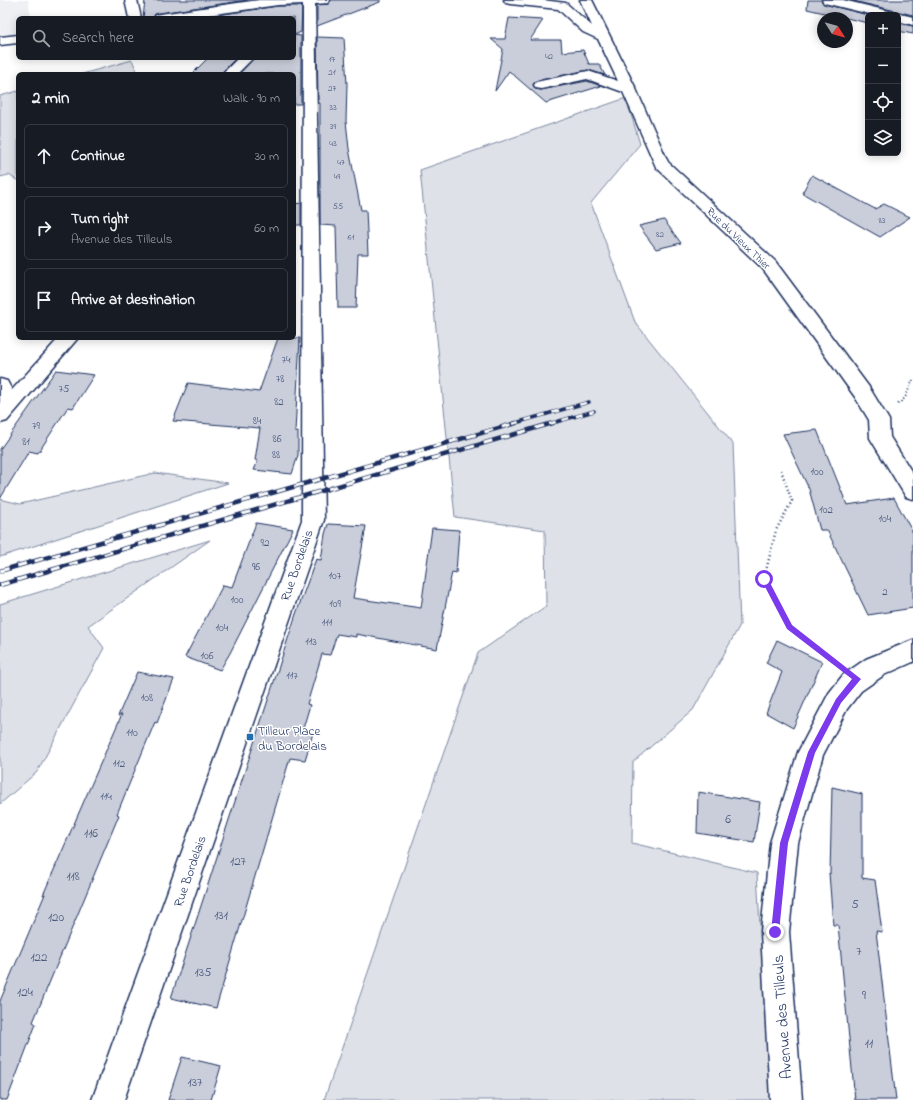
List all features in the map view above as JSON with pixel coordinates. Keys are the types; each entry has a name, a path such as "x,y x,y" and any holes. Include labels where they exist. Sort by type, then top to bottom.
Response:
{"street":[{"path":"131,0 135,16"},
{"path":"174,16 278,1 324,0"},
{"path":"510,0 562,6 588,29 603,37"},
{"name":"Rue du Vieux Thier","path":"586,0 629,89 661,164 769,265 862,392 879,420 880,438 913,491"},
{"path":"828,0 878,12"},
{"path":"295,13 309,1"},
{"name":"Rue Bordelais","path":"108,1100 312,520 309,209 309,1"},
{"path":"901,18 913,21"},
{"path":"0,41 16,38"},
{"path":"232,72 244,60"},
{"path":"541,85 588,75 629,89"},
{"path":"5,411 67,340"},
{"path":"0,386 5,411"},
{"name":"Avenue des Tilleuls","path":"786,1100 775,932 784,843 811,752 838,701 852,683 875,667 913,651"}],"path":[{"path":"879,420 905,398 913,380"},
{"path":"781,470 792,501 776,530 764,579 790,627 857,679"}],"shaded area":[{"path":"0,0 28,0 31,16 16,16 16,33 0,35"},
{"path":"132,60 138,72 89,72"},
{"path":"16,92 16,180 9,175 0,177 0,96"},
{"path":"626,98 640,144 591,203 635,322 733,444 740,625 693,710 633,762 632,843 757,873 770,1100 324,1100 478,653 546,606 545,530 455,517 420,170"},
{"path":"155,473 228,483 0,557 0,499 20,504"},
{"path":"210,540 88,626 104,648 37,772 0,804 0,604"}],"building":[{"path":"145,0 248,0 160,13 155,14 154,16 143,16"},
{"path":"331,0 380,0 380,2 317,26 317,5 328,4"},
{"path":"808,0 821,0 824,4 865,14 865,22 853,20 853,12 820,12 807,9"},
{"path":"849,0 913,0 913,15"},
{"path":"278,6 302,6 301,32 296,34 296,16 210,16"},
{"path":"509,18 543,20 530,40 561,40 562,52 583,50 589,64 599,64 605,75 588,70 536,81 533,84 535,89 541,90 587,81 601,86 546,103 509,71 495,91 503,49 491,39 505,39"},
{"path":"901,24 913,26 913,34 901,32"},
{"path":"296,35 301,36 301,104 296,104 296,72 241,72 252,60 296,60"},
{"path":"317,37 344,38 347,84 346,121 349,149 361,210 366,210 368,254 358,254 356,308 338,308 336,226 320,225 320,103 318,103"},
{"path":"206,60 234,60 222,72 194,72"},
{"path":"812,175 875,209 884,204 910,217 880,237 802,193"},
{"path":"301,203 301,225 296,225 296,204"},
{"path":"664,220 681,243 656,249 639,226"},
{"path":"296,338 300,338 295,432 298,432 298,455 292,474 254,470 258,461 255,460 260,428 173,421 188,383 259,392 277,340 296,340"},
{"path":"56,370 94,375 73,408 68,407 38,453 29,451 0,499 0,449"},
{"path":"817,430 847,505 894,498 913,533 913,608 868,615 827,530 820,530 809,489 783,434"},
{"path":"256,523 293,529 230,653 220,670 185,657 223,585 232,587"},
{"path":"328,524 366,526 353,598 421,608 432,528 459,530 456,573 452,572 437,649 356,634 356,637 337,634 330,655 322,654 307,704 310,705 302,732 313,733 305,760 290,758 216,1008 171,998 296,614 316,559 321,560"},
{"path":"777,640 822,662 793,728 766,713 782,672 766,663"},
{"path":"137,672 174,679 157,723 155,722 130,782 117,814 119,815 33,1022 36,1024 7,1100 0,1100 0,1001 45,894 43,895 122,714 118,716"},
{"path":"832,787 862,794 862,878 875,880 882,932 876,931 896,1100 855,1100 838,925 833,925 829,873 830,874"},
{"path":"698,792 760,802 754,842 697,833"},
{"path":"182,1057 221,1066 211,1100 168,1100"}],"railway":[{"path":"512,424 589,402"},
{"path":"549,424 594,411"},
{"path":"0,571 516,423"},
{"path":"0,585 553,423"}],"place":[{"name":"Tilleur Place du Bordelais","path":"250,737"}],"route":[{"path":"764,579 790,627 857,679 838,701 811,752 784,843 775,932"}]}
